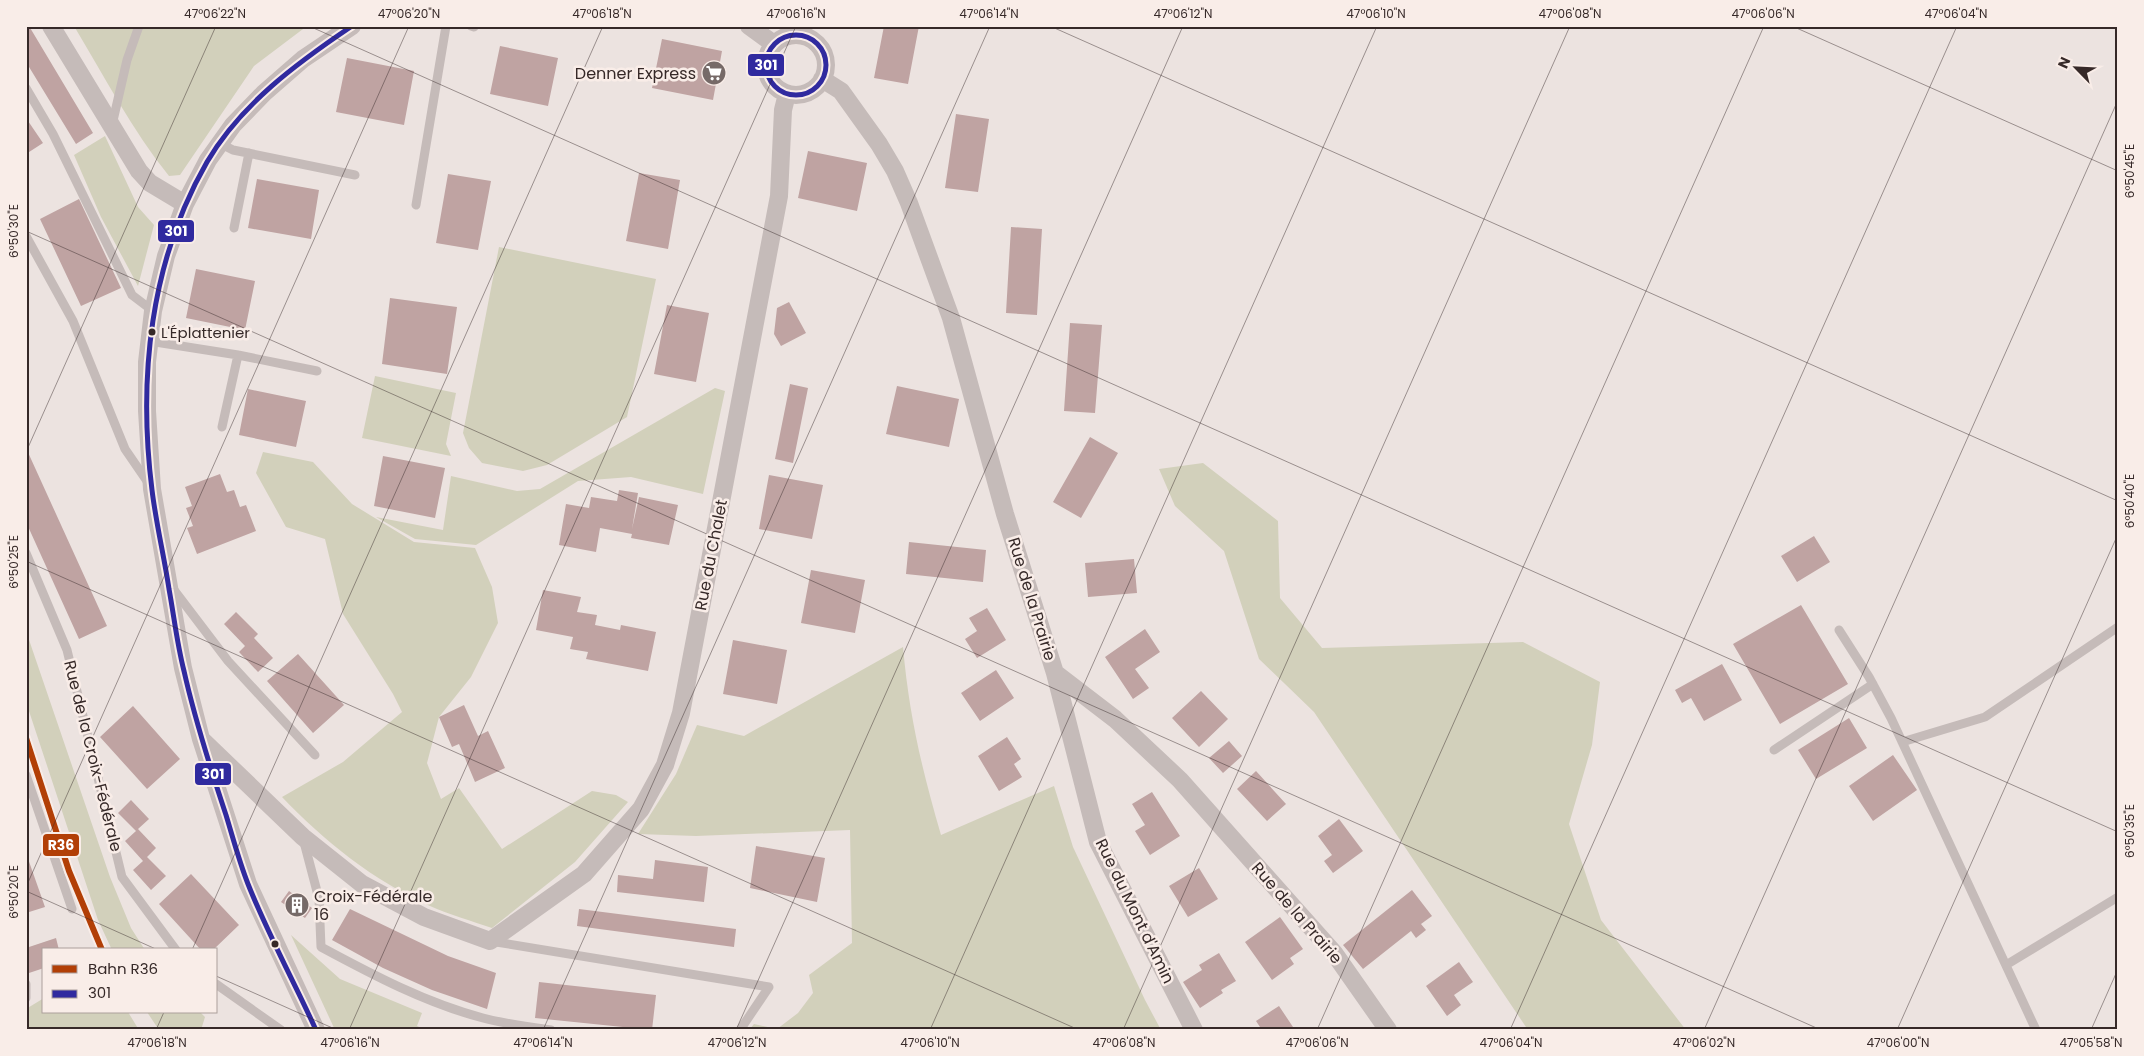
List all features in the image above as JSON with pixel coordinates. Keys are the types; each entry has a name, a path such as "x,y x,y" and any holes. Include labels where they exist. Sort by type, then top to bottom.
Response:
{"street":[{"path":"50,26 139,171 150,183 185,204"},
{"path":"316,1030 248,884 201,739 183,668 152,489 147,411 149,341 153,311 166,256 185,204 201,172 219,143 248,108 270,87 303,59 352,26"},
{"path":"749,26 774,44"},
{"path":"799,35 815,42 825,56 826,64 822,79 816,87 807,93 787,94 770,81 766,72 768,52 781,38 799,35"},
{"name":"Rue de la Prairie","path":"822,79 841,91 879,144 895,171 908,203 951,318 1005,514 1055,674 1115,719 1180,780 1334,953 1388,1030"},
{"name":"Rue du Chalet","path":"490,941 584,874 641,809 665,765 681,714 778,196 783,110 787,94"},
{"name":"Rue du Mont d'Amin","path":"1055,674 1098,842 1194,1030"},
{"path":"201,739 303,836 362,884 424,918 490,941"}],"lane":[{"path":"112,126 127,60 138,26"},
{"path":"416,205 446,26"},
{"path":"26,88 53,134 132,295 153,311"},
{"path":"219,143 233,150 355,175"},
{"path":"234,228 249,153"},
{"path":"26,236 73,321 125,449 152,489"},
{"path":"149,341 238,355 317,371"},
{"path":"222,427 238,355"},
{"name":"Rue de la Croix-Fédérale","path":"26,553 68,650 122,877 175,948"},
{"path":"168,582 228,661 315,755"},
{"path":"1902,742 1986,717 2118,627"},
{"path":"1840,630 1873,684 1902,742 2036,1030"},
{"path":"1774,750 1873,684"},
{"path":"26,775 72,910"},
{"path":"303,836 319,899 321,947 378,978 428,1000 483,1018 551,1030"},
{"path":"2006,965 2118,897"},
{"path":"490,941 769,987 740,1030"},
{"path":"26,984 26,998"},
{"path":"218,985 281,1030"}],"shaded area":[{"path":"74,26 307,26 254,66 180,175 169,176 131,122"},
{"path":"105,136 138,207 154,225 138,286 101,217 74,155"},
{"path":"499,247 656,279 627,417 547,465 523,471 482,463 469,448 463,433"},
{"path":"375,376 456,393 446,444 451,456 362,438"},
{"path":"715,388 725,391 703,494 631,477 578,481 476,545 415,539 376,517 443,530 451,476 517,491 540,489"},
{"path":"263,452 313,462 352,504 414,542 475,548 492,587 498,623 471,677 439,717 427,763 441,799 459,788 502,849 592,791 616,795 628,802 575,862 492,928 438,909 389,885 351,859 315,829 282,797 343,762 402,712 393,694 343,614 325,539 286,527 256,473"},
{"path":"1203,463 1278,521 1280,598 1322,648 1523,642 1600,682 1592,745 1569,824 1601,920 1686,1030 1528,1030 1314,712 1259,659 1224,551 1175,506 1159,469"},
{"path":"26,631 110,877 131,928 144,948 111,948 98,920 26,702"},
{"path":"903,647 917,742 941,835 1054,786 1073,847 1161,1030 749,1030 754,1024 777,1029 798,1013 813,993 809,975 852,943 850,830 696,836 638,834 676,774 697,725 744,736"},
{"path":"291,935 340,979 422,1013 417,1026 426,1030 335,1030"},
{"path":"42,999 42,1014 129,1014 139,1030 26,1030 26,1009"},
{"path":"148,1014 202,1014 205,1017 201,1030 159,1030"}],"building":[{"path":"26,26 29,26 93,133 76,144 26,62"},
{"path":"884,26 919,26 908,84 874,78"},
{"path":"662,39 722,51 713,100 652,88"},
{"path":"500,46 558,58 548,106 490,94"},
{"path":"347,58 414,71 404,125 336,112"},
{"path":"956,114 989,119 978,192 945,188"},
{"path":"26,118 43,143 26,154"},
{"path":"808,151 867,163 857,211 798,198"},
{"path":"639,173 680,180 668,249 626,241"},
{"path":"448,174 491,181 478,250 436,243"},
{"path":"257,179 319,190 311,239 248,228"},
{"path":"79,199 121,288 81,306 40,219"},
{"path":"1011,227 1042,229 1037,315 1006,313"},
{"path":"196,269 255,281 245,330 186,318"},
{"path":"390,298 457,307 447,374 382,364"},
{"path":"789,302 806,333 781,346 774,334 777,308"},
{"path":"667,305 709,313 696,382 654,374"},
{"path":"1070,323 1102,325 1095,413 1064,411"},
{"path":"790,384 808,388 793,463 775,459"},
{"path":"897,386 959,399 949,447 886,434"},
{"path":"248,389 306,401 296,447 239,435"},
{"path":"1090,437 1118,453 1081,518 1053,502"},
{"path":"26,448 107,626 79,639 26,522"},
{"path":"383,456 445,468 435,518 374,506"},
{"path":"220,474 227,492 234,490 240,507 246,505 256,531 197,554 187,528 193,526 186,508 192,506 185,487"},
{"path":"769,475 823,485 812,539 759,529"},
{"path":"619,490 638,493 632,529 639,497 678,505 669,545 631,538 632,534 600,528 596,552 559,545 566,504 589,508 591,497 617,501"},
{"path":"1814,536 1830,562 1797,582 1781,556"},
{"path":"909,542 986,550 983,582 906,574"},
{"path":"1134,559 1137,593 1088,597 1085,563"},
{"path":"811,570 865,580 855,633 801,623"},
{"path":"543,590 581,597 577,612 597,615 595,625 620,630 621,625 656,632 648,671 586,659 588,652 570,649 573,637 536,630"},
{"path":"1801,605 1848,684 1780,724 1733,644"},
{"path":"987,608 1006,640 977,658 965,639 977,631 969,618"},
{"path":"236,612 258,634 254,638 273,658 258,672 239,652 245,646 224,624"},
{"path":"1145,629 1160,652 1135,669 1149,688 1133,699 1105,657"},
{"path":"733,640 787,650 777,704 723,694"},
{"path":"298,654 344,705 313,733 267,681"},
{"path":"1722,664 1742,700 1704,721 1691,698 1682,703 1675,690"},
{"path":"996,670 1014,698 980,721 961,693"},
{"path":"1201,691 1228,719 1199,747 1172,718"},
{"path":"464,705 478,736 488,731 505,768 475,782 459,744 452,747 439,717"},
{"path":"133,706 180,759 147,789 100,737"},
{"path":"1849,718 1867,748 1816,779 1798,750"},
{"path":"1007,737 1021,759 1014,764 1022,777 999,791 978,756"},
{"path":"1229,741 1242,756 1223,773 1209,758"},
{"path":"1893,755 1917,790 1873,821 1849,786"},
{"path":"1256,771 1286,804 1267,821 1237,789"},
{"path":"1152,792 1180,836 1150,855 1135,831 1145,825 1132,804"},
{"path":"131,800 149,819 138,829 156,848 147,857 166,876 151,890 133,870 143,861 125,841 136,831 118,813"},
{"path":"1339,819 1363,851 1333,873 1324,861 1332,855 1318,836"},
{"path":"756,846 825,858 817,902 750,888"},
{"path":"26,853 45,907 26,913"},
{"path":"655,860 708,867 704,902 617,892 618,875 653,879"},
{"path":"1199,868 1218,899 1188,917 1169,886"},
{"path":"191,874 239,925 215,948 199,948 159,904"},
{"path":"1412,890 1432,916 1421,924 1426,930 1416,938 1411,931 1363,969 1343,945"},
{"name":"Croix-Fédérale 16","path":"289,891 312,908 305,918 281,902"},
{"path":"350,909 448,956 496,973 487,1009 432,990 383,968 332,940"},
{"path":"579,909 736,929 734,947 577,926"},
{"path":"1280,917 1303,949 1290,958 1294,964 1272,980 1245,942"},
{"path":"56,938 58,948 42,948 42,969 26,974 26,948"},
{"path":"1219,953 1236,981 1221,990 1223,993 1200,1008 1183,982 1202,970 1199,965"},
{"path":"1459,962 1473,982 1454,995 1461,1005 1447,1016 1426,986"},
{"path":"539,982 656,995 652,1030 535,1018"},
{"path":"1279,1006 1295,1030 1262,1030 1256,1021"}],"rail line":[{"name":"R36","path":"26,738 69,871 101,948"}],"transit line":[{"name":"301","path":"316,1030 248,884 193,707 179,651 152,490 148,448 148,363 153,321 172,239 188,200 207,162 236,121 253,103 291,70 352,26"},
{"name":"301","path":"796,35 813,40 821,48 826,65 821,82 813,90 796,95 779,90 771,82 766,65 771,48 779,40 796,35"}],"place":[{"name":"Denner Express","path":"714,73"},
{"name":"L'Éplattenier","path":"152,332"},
{"name":"Croix-Fédérale 16","path":"297,905"}]}
